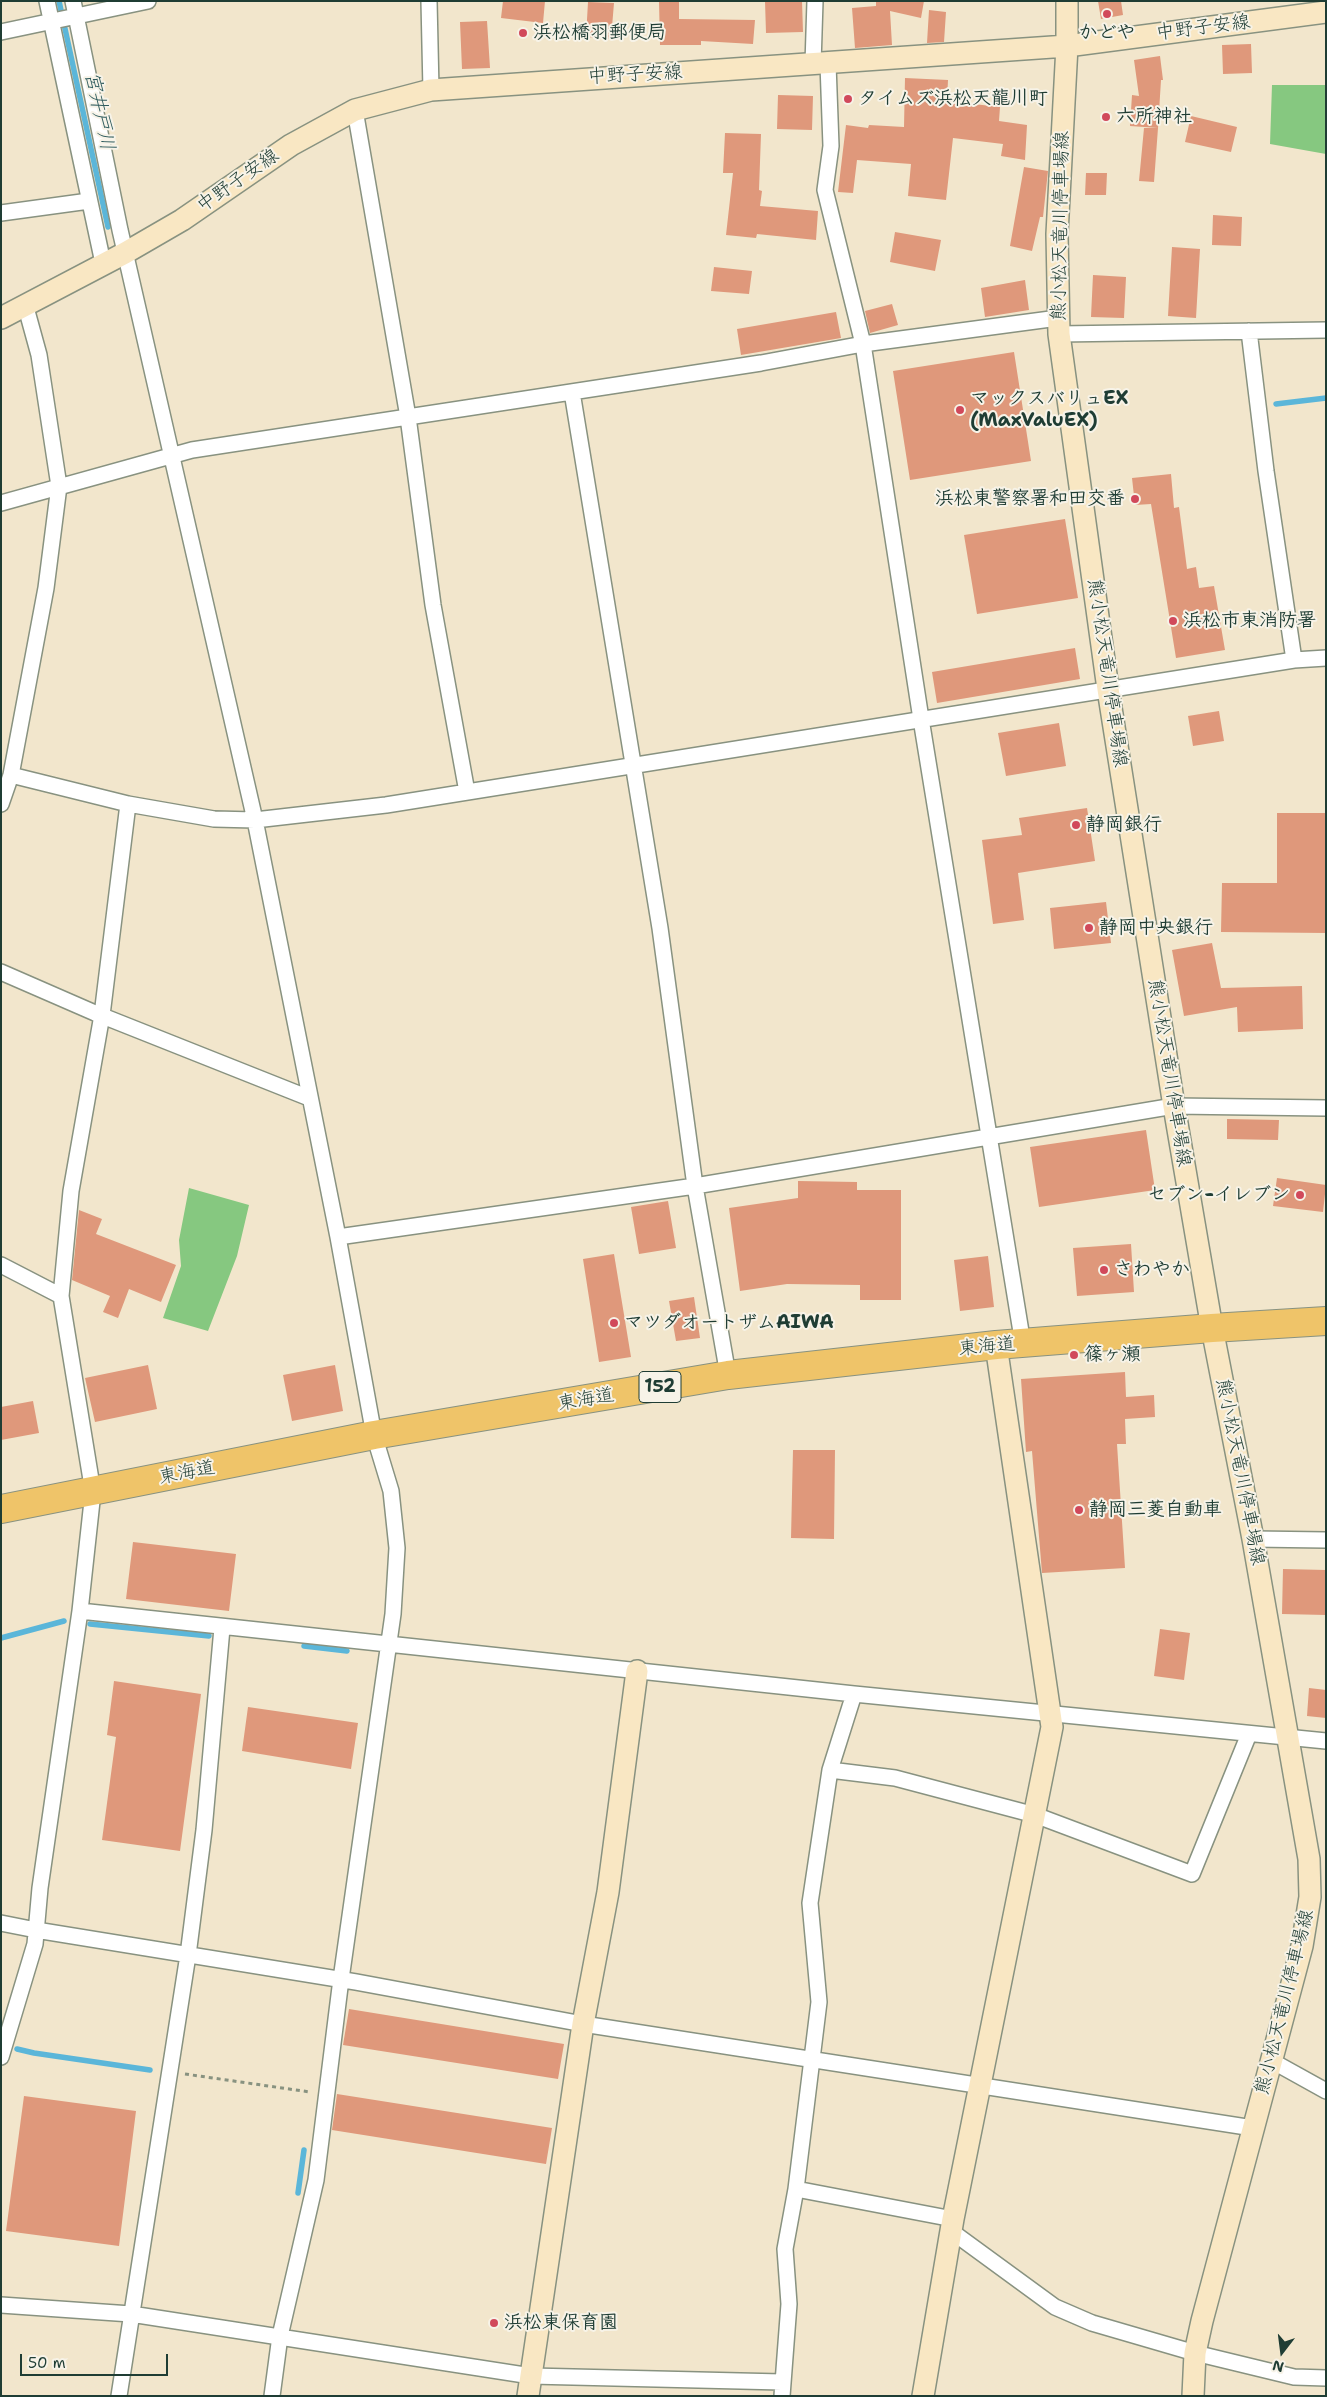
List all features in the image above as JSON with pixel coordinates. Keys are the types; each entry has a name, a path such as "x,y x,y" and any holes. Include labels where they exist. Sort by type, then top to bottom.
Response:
{"highway":[{"name":"東海道","path":"1,1509 374,1435 728,1375 1010,1344 1326,1321"}],"main road":[{"name":"熊小松天竜川停車場線","path":"1067,1 1067,46 1057,234 1058,326 1108,689 1174,1106 1212,1328 1290,1738 1309,1859 1310,1897 1302,1946 1195,2353 1193,2396"},
{"name":"中野子安線","path":"1,318 125,253 182,220 291,145 355,110 431,90 1067,46 1326,12"},
{"path":"923,2396 952,2225 979,2084 1036,1815 1052,1727 1010,1344"},
{"path":"530,2386 583,2024 608,1892 637,1671"}],"street":[{"path":"47,1 103,263"},
{"path":"1,32 52,21 74,11 148,1"},
{"path":"429,1 431,90"},
{"path":"815,1 820,64 831,146 825,190 863,344 988,1138 1010,1344"},
{"path":"74,11 125,253 173,455 255,820 338,1238 374,1435 391,1491 397,1548 393,1614 387,1643 341,1979 316,2180 280,2336 272,2396"},
{"path":"355,110 408,417 433,605 467,792"},
{"path":"1,213 89,201"},
{"path":"1,804 10,776 46,588 59,486 39,355 25,304"},
{"path":"1,503 192,450 760,363 863,344 1058,326 1326,330"},
{"path":"1249,330 1266,471 1294,660"},
{"path":"572,392 660,928 695,1186 728,1375"},
{"path":"10,776 128,804 214,820 255,820 386,805 1108,689 1294,660 1326,658"},
{"path":"1,2057 34,1944 40,1888 80,1612 93,1492 61,1296 71,1191 102,1015 128,804"},
{"path":"1,972 102,1015 309,1098"},
{"path":"338,1238 695,1186 1174,1106 1326,1108"},
{"path":"1,1265 61,1296"},
{"path":"1253,1539 1326,1540"},
{"path":"80,1612 222,1628 387,1643 854,1694 1050,1712 1326,1741"},
{"path":"120,2396 131,2314 188,1954 204,1830 222,1628"},
{"path":"1,2305 131,2314 280,2336 530,2386 782,2389 789,2304 785,2248 796,2190 819,2002 810,1903 830,1770 854,1694"},
{"path":"830,1770 895,1778 1036,1815 1192,1874 1249,1734"},
{"path":"1,1923 341,1979 583,2024 1253,2128"},
{"path":"1272,2061 1326,2090"},
{"path":"796,2190 952,2225 1055,2307 1092,2323 1195,2353 1294,2378 1326,2378"}],"path":[{"path":"170,2072 327,2095"}],"green space":[{"path":"1272,85 1326,85 1326,154 1270,144"},
{"path":"189,1188 249,1205 237,1256 208,1331 163,1318 181,1266 179,1240"}],"building":[{"path":"503,1 545,1 543,23 501,18"},
{"path":"659,1 679,1 679,19 755,20 753,44 701,41 701,45 660,45"},
{"path":"765,1 802,1 803,32 766,33"},
{"path":"876,1 924,1 921,18 890,11 892,45 855,48 852,8 876,6"},
{"path":"1098,1 1121,1 1123,15 1101,19"},
{"path":"588,2 614,3 611,39 586,37"},
{"path":"929,10 946,12 944,42 927,43"},
{"path":"487,21 490,68 462,69 460,22"},
{"path":"1251,44 1252,73 1223,74 1222,45"},
{"path":"1160,56 1163,80 1161,80 1158,128 1130,126 1132,95 1139,96 1134,60"},
{"path":"905,78 948,80 947,101 1000,107 999,121 1027,125 1025,160 1001,156 1003,144 953,138 946,200 908,196 911,164 857,160 853,193 838,192 846,125 868,128 869,125 904,127"},
{"path":"778,95 813,96 812,130 777,129"},
{"path":"1191,116 1237,127 1231,152 1185,142"},
{"path":"1144,128 1158,128 1154,182 1139,181"},
{"path":"725,133 761,134 759,190 762,191 760,206 818,211 816,240 757,234 756,238 726,235 733,173 723,173"},
{"path":"1024,167 1048,171 1043,217 1040,217 1032,251 1010,246"},
{"path":"1086,173 1107,173 1106,195 1085,195"},
{"path":"1213,215 1242,217 1241,246 1212,245"},
{"path":"895,232 941,240 935,271 890,262"},
{"path":"1172,247 1200,249 1196,318 1168,316"},
{"path":"714,267 752,271 749,294 711,291"},
{"path":"1093,275 1126,277 1124,318 1091,317"},
{"path":"1025,280 1029,310 985,317 981,288"},
{"path":"892,304 898,325 870,333 865,311"},
{"path":"836,312 841,338 741,355 737,329"},
{"path":"1014,352 1031,461 910,480 893,371"},
{"path":"1171,474 1174,508 1179,507 1187,569 1196,567 1199,588 1214,586 1225,650 1176,658 1151,504 1135,505 1132,478"},
{"path":"1065,519 1078,598 977,614 964,535"},
{"path":"1075,648 1080,679 937,703 932,672"},
{"path":"1219,711 1224,741 1193,746 1188,716"},
{"path":"1059,723 1066,766 1006,776 998,733"},
{"path":"1087,808 1095,861 1018,873 1024,920 993,924 982,840 1022,835 1019,818"},
{"path":"1277,813 1326,813 1326,933 1221,932 1222,883 1277,883"},
{"path":"1106,902 1111,943 1054,949 1050,908"},
{"path":"1212,943 1221,988 1302,986 1303,1029 1238,1032 1237,1007 1184,1016 1172,950"},
{"path":"1227,1119 1279,1120 1278,1140 1227,1139"},
{"path":"1146,1130 1155,1190 1039,1207 1030,1147"},
{"name":"セブン-イレブン","path":"1277,1178 1326,1185 1323,1212 1273,1206"},
{"path":"798,1181 857,1182 857,1190 901,1190 901,1300 860,1300 860,1285 787,1284 740,1291 729,1208 798,1198"},
{"path":"668,1201 676,1248 639,1254 631,1207"},
{"path":"79,1210 102,1219 96,1234 176,1265 161,1302 129,1289 118,1318 103,1312 110,1296 72,1280"},
{"name":"さわやか","path":"1131,1244 1134,1292 1077,1296 1073,1248"},
{"path":"614,1254 631,1357 599,1362 583,1259"},
{"path":"988,1256 994,1307 960,1311 954,1260"},
{"path":"694,1297 700,1338 676,1341 669,1301"},
{"path":"148,1365 157,1409 95,1422 85,1378"},
{"path":"335,1365 343,1411 292,1421 283,1375"},
{"name":"静岡三菱自動車","path":"1125,1372 1126,1397 1154,1395 1155,1417 1125,1419 1126,1444 1117,1444 1125,1568 1042,1573 1032,1451 1026,1452 1021,1379"},
{"path":"33,1401 39,1433 1,1440 1,1407"},
{"path":"793,1450 835,1450 834,1539 791,1538"},
{"path":"133,1542 236,1554 229,1611 126,1599"},
{"path":"1283,1569 1326,1570 1326,1615 1282,1614"},
{"path":"1160,1629 1190,1633 1184,1680 1154,1676"},
{"path":"114,1681 201,1694 180,1851 102,1840 116,1737 107,1735"},
{"path":"1309,1688 1326,1690 1326,1718 1307,1716"},
{"path":"248,1707 358,1723 351,1769 242,1751"},
{"path":"349,2009 564,2044 558,2079 343,2045"},
{"path":"337,2094 552,2128 546,2164 332,2130"},
{"path":"24,2096 136,2111 119,2246 6,2231"}],"waterway":[{"name":"宮井戸川","path":"59,1 108,227"},
{"path":"1276,404 1326,398"},
{"path":"1,1638 64,1621"},
{"path":"90,1624 209,1636"},
{"path":"304,1646 347,1651"},
{"path":"17,2049 150,2070"},
{"name":"宮井戸川","path":"298,2193 304,2150"}],"place":[{"name":"かどや","path":"1107,14"},
{"name":"浜松橋羽郵便局","path":"523,33"},
{"name":"タイムズ浜松天龍川町","path":"848,99"},
{"name":"六所神社","path":"1106,117"},
{"name":"マックスバリュEX (MaxValuEX)","path":"960,410"},
{"name":"浜松東警察署和田交番","path":"1135,499"},
{"name":"浜松市東消防署","path":"1173,621"},
{"name":"静岡銀行","path":"1076,825"},
{"name":"静岡中央銀行","path":"1089,928"},
{"name":"セブン-イレブン","path":"1300,1195"},
{"name":"さわやか","path":"1104,1270"},
{"name":"マツダオートザムAIWA","path":"614,1323"},
{"name":"篠ヶ瀬","path":"1074,1355"},
{"name":"静岡三菱自動車","path":"1079,1510"},
{"name":"浜松東保育園","path":"494,2323"}]}
